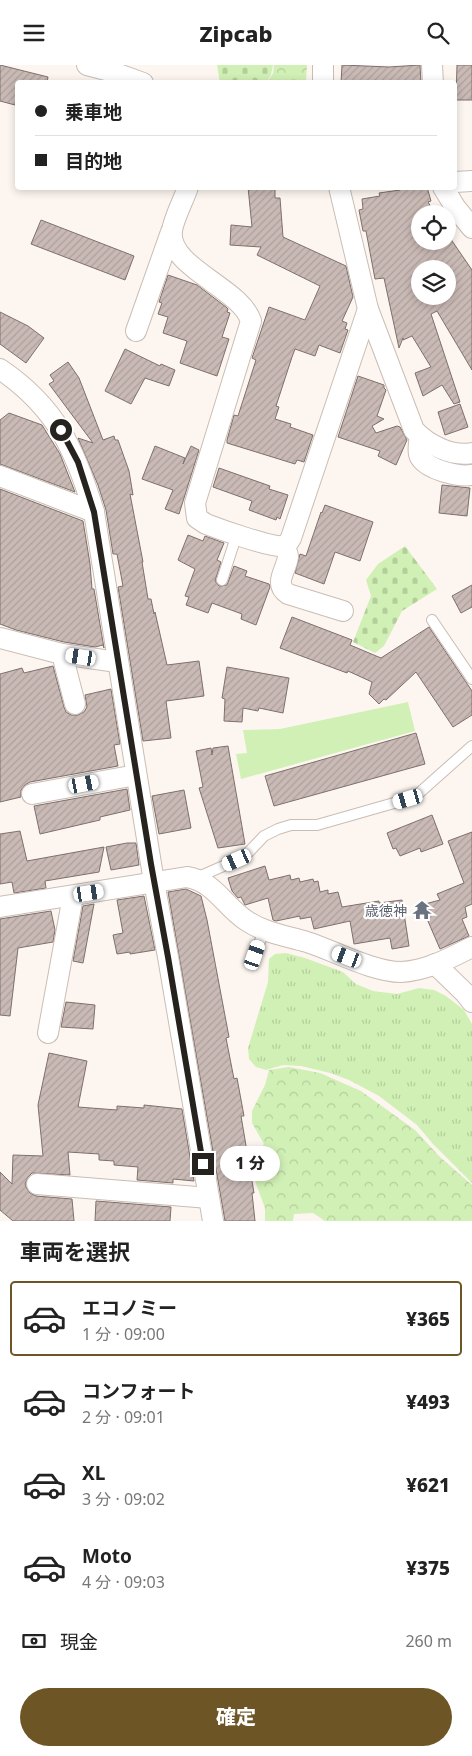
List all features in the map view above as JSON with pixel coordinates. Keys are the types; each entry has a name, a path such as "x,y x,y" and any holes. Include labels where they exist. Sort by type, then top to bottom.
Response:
{"street":[{"path":"87,65 110,68 136,80"},
{"path":"323,65 323,80"},
{"path":"432,65 433,80"},
{"path":"457,182 472,181"},
{"path":"136,331 187,190"},
{"path":"340,190 368,309 414,431 420,437 451,453 459,455 472,453"},
{"path":"445,190 455,207 472,228"},
{"path":"171,232 174,246 179,255 241,303 248,312 251,321 195,503 197,518 206,525 272,545 284,546 291,539 368,309"},
{"path":"0,369 30,393 61,430 78,462 94,512 117,662 212,1221"},
{"path":"420,437 418,451 420,457 432,467 455,475 472,475"},
{"path":"0,476 94,512"},
{"path":"284,546 288,555 280,583 284,591 288,594 343,611"},
{"path":"3,643 117,662"},
{"path":"62,654 75,704"},
{"path":"32,794 136,775"},
{"path":"0,907 187,877 196,878 212,888 246,921 383,970 402,972 436,964 472,947"},
{"path":"48,1033 73,896"},
{"path":"436,964 472,1002"},
{"path":"37,1185 209,1198"}],"lane":[{"path":"222,580 237,534"},
{"path":"432,620 472,679"},
{"path":"196,878 244,857 264,836 278,829 290,825 317,825 331,822 408,799 418,794 472,746"},
{"path":"255,955 264,929"}],"green space":[{"path":"217,65 273,65 268,80 220,80"},
{"path":"274,65 307,65 306,80 269,80 273,73"},
{"path":"405,546 437,589 402,611 384,646 375,653 353,642 371,596 366,580 378,564"},
{"path":"408,702 415,731 241,779 236,754 247,753 243,730 280,729"},
{"path":"286,953 343,972 356,984 373,991 397,994 419,988 434,990 446,996 464,1010 472,1024 472,1183 417,1125 379,1096 349,1080 330,1073 301,1066 283,1065 266,1070 256,1067 249,1059 248,1048 268,982 269,959 275,954"},
{"path":"289,1067 320,1073 361,1091 415,1130 440,1157 472,1185 472,1221 325,1221 313,1213 294,1214 293,1221 265,1221 265,1208 256,1184 251,1162 264,1144 252,1123 252,1111 265,1085 269,1070"}],"building":[{"path":"0,65 48,77 48,80 15,80 15,105 0,101"},
{"path":"342,65 389,67 420,65 421,80 341,80"},
{"path":"457,65 472,65 472,100 457,100"},
{"path":"248,190 275,190 275,198 280,198 283,237 346,266 353,297 342,321 347,323 345,329 348,330 340,353 319,345 315,356 295,349 292,357 276,406 279,407 275,419 291,424 290,427 313,435 304,462 297,460 295,464 227,443 234,415 238,416 256,360 252,358 269,307 305,320 320,286 257,255 261,247 230,245 231,225 252,227"},
{"path":"400,190 428,190 431,201 428,202 430,205 411,205 411,250 456,250 456,247 472,270 472,370 437,311 431,314 460,402 454,404 442,385 423,396 415,373 431,367 412,336 403,340 403,338 399,348 384,278 375,279 366,231 363,231 359,210 363,209 362,199 380,196 379,193"},
{"path":"41,220 134,256 125,280 31,244"},
{"path":"168,275 197,285 226,307 228,309 227,312 230,313 222,337 229,339 217,376 180,363 187,341 163,333 168,317 158,314 162,303 159,302"},
{"path":"0,312 28,326 44,338 26,363 0,344"},
{"path":"125,349 160,366 161,364 175,370 169,386 145,378 131,404 105,391"},
{"path":"68,362 79,378 103,440 114,436 115,440 118,440 129,471 133,495 130,494 148,599 151,599 154,614 155,612 167,665 199,661 204,696 166,701 171,738 143,741 118,587 123,586 117,554 113,554 106,510 98,485 78,438 93,443 49,384 54,381 50,375"},
{"path":"358,376 384,385 386,390 377,416 384,419 372,426 376,433 397,426 400,427 407,440 396,465 378,456 380,451 338,437"},
{"path":"460,404 468,427 445,435 438,412"},
{"path":"9,413 42,425 60,454 75,492 0,464 0,420"},
{"path":"155,446 185,458 183,464 191,446 199,450 179,514 165,509 173,490 142,479"},
{"path":"219,468 270,486 269,489 288,495 280,519 277,517 276,520 249,510 252,501 213,487"},
{"path":"442,485 470,488 467,516 439,513"},
{"path":"0,489 83,521 92,589 94,589 104,648 103,645 95,647 64,642 0,624"},
{"path":"325,505 373,522 360,561 335,552 324,584 295,573 300,554 306,556"},
{"path":"188,535 203,541 205,536 224,543 217,560 221,562 215,581 219,586 227,585 234,566 247,571 245,576 269,584 270,587 256,625 241,619 242,614 212,603 208,613 186,605 189,597 185,596 195,569 178,560"},
{"path":"472,585 472,607 461,613 452,596"},
{"path":"292,617 352,640 350,645 381,658 429,627 472,691 472,715 453,727 416,672 386,700 384,699 379,704 369,694 372,682 348,671 347,673 280,648"},
{"path":"53,666 64,707 66,712 71,715 78,715 84,712 87,707 85,695 111,689 120,744 114,745 118,766 30,782 21,790 21,797 0,802 0,674 22,668 24,673"},
{"path":"227,667 289,678 283,713 259,708 258,711 243,708 242,722 224,721 225,699 222,698"},
{"path":"416,733 425,764 274,806 265,776"},
{"path":"228,746 245,844 218,848 199,788 203,787 196,751 211,748 212,755 213,748"},
{"path":"127,789 130,810 100,817 100,820 40,834 34,806"},
{"path":"184,790 191,828 159,834 152,796"},
{"path":"432,815 443,844 421,852 420,848 400,856 396,848 393,849 387,833"},
{"path":"20,831 27,861 104,847 99,872 45,881 46,888 14,893 12,882 0,884 0,834"},
{"path":"472,832 472,904 465,907 467,917 462,919 469,936 440,949 421,905 440,900 437,894 464,883 448,841"},
{"path":"136,843 139,865 111,870 106,847"},
{"path":"265,866 269,880 290,875 291,880 299,878 300,882 313,879 314,882 318,881 320,892 328,890 328,894 338,892 342,907 379,901 379,903 402,900 409,946 392,949 390,938 354,944 350,921 314,929 311,917 300,919 300,916 273,920 268,898 245,905 241,897 238,898 232,891 228,878"},
{"path":"186,889 201,896 207,920 229,1037 226,1038 234,1079 237,1078 244,1116 241,1116 254,1193 252,1193 255,1221 225,1221 168,892"},
{"path":"144,896 155,950 117,954 113,935 123,933 117,900"},
{"path":"94,904 83,963 73,961 83,906"},
{"path":"51,911 55,930 53,942 18,948 10,1016 0,1015 0,919"},
{"path":"66,1002 95,1005 93,1029 61,1027"},
{"path":"49,1053 87,1061 78,1107 117,1110 117,1106 144,1108 144,1105 182,1109 194,1181 173,1179 173,1183 137,1180 138,1167 114,1165 114,1161 99,1160 99,1154 68,1152 70,1175 32,1173 25,1184 30,1193 36,1196 72,1199 74,1221 13,1221 0,1210 0,1172 12,1184 13,1155 43,1156 38,1105"},
{"path":"96,1201 171,1207 170,1221 95,1221"}],"place":[{"name":"歳徳神","path":"422,910"}],"route":[{"path":"61,430 78,462 94,512 117,662 203,1164"}]}
